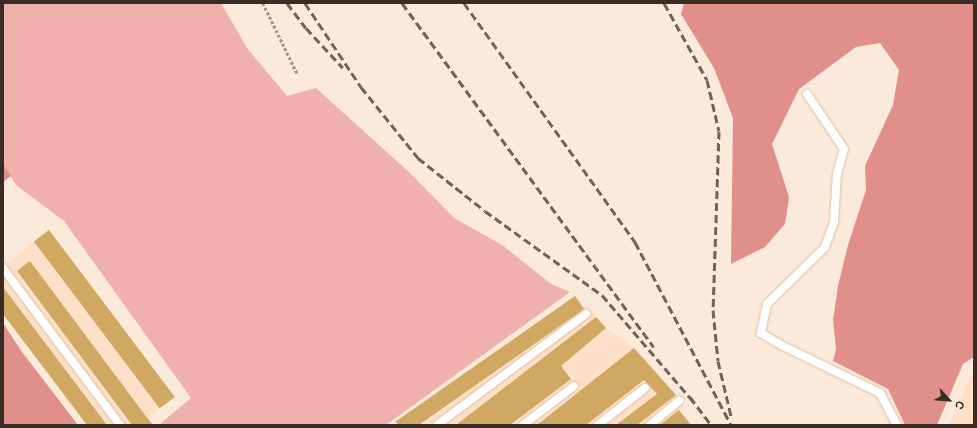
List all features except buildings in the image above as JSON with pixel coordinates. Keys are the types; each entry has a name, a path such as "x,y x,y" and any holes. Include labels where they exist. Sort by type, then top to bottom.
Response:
{"lane":[{"path":"807,94 844,149 837,173 834,222 825,247 767,304 761,333 783,346 880,393 897,425"},
{"path":"3,268 120,425"},
{"path":"437,425 586,314"},
{"path":"523,425 574,386"},
{"path":"598,425 645,388"},
{"path":"650,425 679,401"}],"path":[{"path":"262,3 297,73"}],"shaded area":[{"path":"3,3 221,3 247,48 287,96 316,88 411,174 454,218 502,245 551,284 570,292 386,425 163,425 161,423 191,398 64,221 16,185 3,164"},
{"path":"684,3 974,3 974,357 963,364 937,425 905,425 888,389 833,361 836,349 833,320 838,286 848,245 866,190 865,166 893,105 899,70 880,43 856,47 799,89 772,144 789,197 785,224 765,247 731,264 733,118 714,68 681,14"},
{"path":"3,164 11,176 3,182"},
{"path":"49,230 174,398 148,418 153,425 87,425 3,314 3,267"},
{"path":"575,296 584,309 588,306 606,328 634,348 684,405 679,410 691,425 398,425"},
{"path":"3,323 22,352 78,425 3,425"},
{"path":"974,372 974,425 949,425 972,373"}],"railway":[{"path":"287,3 306,28 343,68"},
{"path":"305,3 361,87 418,158 485,211 602,295 693,401"},
{"path":"402,3 654,347"},
{"path":"464,3 635,242 731,425"},
{"path":"664,3 707,80 719,131 713,310 718,361 731,416"},
{"path":"690,397 711,425"}]}
